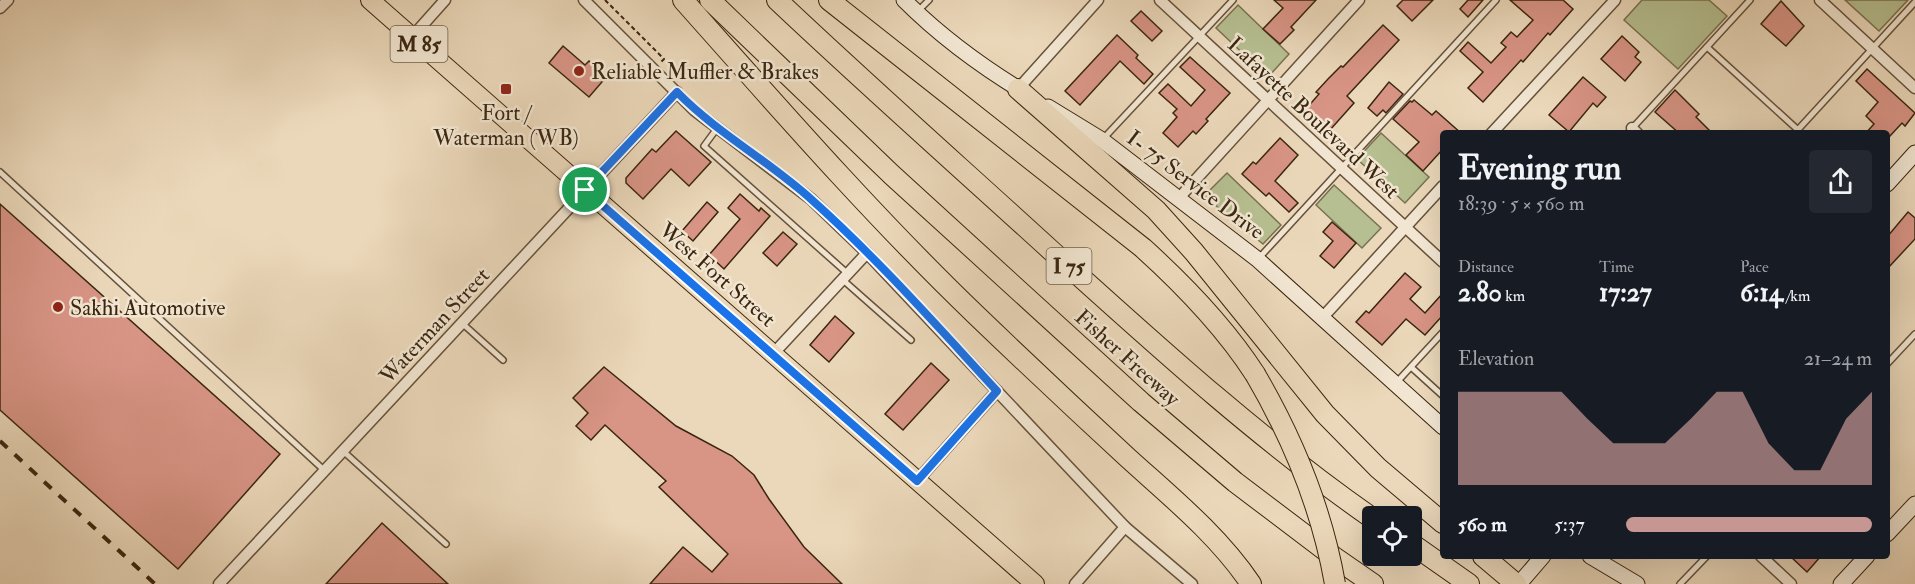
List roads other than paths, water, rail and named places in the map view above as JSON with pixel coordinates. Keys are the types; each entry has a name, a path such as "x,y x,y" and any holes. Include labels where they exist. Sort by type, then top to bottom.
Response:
{"highway":[{"path":"683,0 855,191 928,267 990,328 1187,511 1223,549 1251,584"},
{"name":"Fisher Freeway","path":"710,0 892,175 1141,402 1235,482 1373,584"},
{"name":"Fisher Freeway","path":"777,0 1174,361 1262,435 1362,511"},
{"path":"829,0 1143,248 1168,270 1218,323 1255,374 1305,474 1320,518 1335,584"},
{"path":"1018,89 1156,210 1194,252 1325,414 1377,468 1440,520"},
{"path":"1422,551 1469,584"},
{"path":"1334,557 1363,584"},
{"path":"1488,559 1517,584"}],"main road":[{"name":"West Fort Street","path":"370,0 1035,584"},
{"name":"I- 75 Service Drive","path":"904,0 966,54 1102,140 1257,259 1440,424"},
{"path":"1890,181 1915,153"},
{"path":"1890,531 1915,504"},
{"path":"1517,584 1541,559"},
{"path":"1595,559 1637,584"},
{"path":"1841,584 1864,559"}],"street":[{"path":"0,8 8,0"},
{"path":"412,37 445,0"},
{"path":"584,0 694,110 811,199 867,253 1125,527 1192,584"},
{"path":"1018,89 1098,0"},
{"name":"Lafayette Boulevard West","path":"1160,0 1440,259"},
{"path":"1179,198 1359,0"},
{"path":"1495,130 1616,0"},
{"path":"1820,0 1915,88"},
{"name":"Waterman Street","path":"219,584 677,92"},
{"path":"1323,318 1440,189"},
{"path":"773,354 867,253"},
{"path":"917,481 997,391"},
{"path":"1075,584 1125,527"},
{"path":"1764,559 1791,584"}],"lane":[{"path":"916,12 929,0"},
{"path":"1102,140 1233,0"},
{"path":"1257,259 1496,0"},
{"path":"1634,130 1750,0"},
{"path":"1798,130 1915,2"},
{"path":"1707,47 1794,130"},
{"path":"717,127 704,146 911,340"},
{"path":"0,172 325,471"},
{"path":"463,324 502,360"},
{"path":"1890,361 1915,334"},
{"path":"1396,383 1440,335"},
{"path":"1411,367 1440,393"},
{"path":"343,451 446,544"},
{"path":"1680,584 1704,559"}],"railway":[{"path":"0,441 155,584"}],"place":[{"name":"Reliable Muffler & Brakes","path":"579,71"},
{"name":"Fort / Waterman (WB)","path":"506,89"},
{"name":"Sakhi Automotive","path":"58,307"}]}
